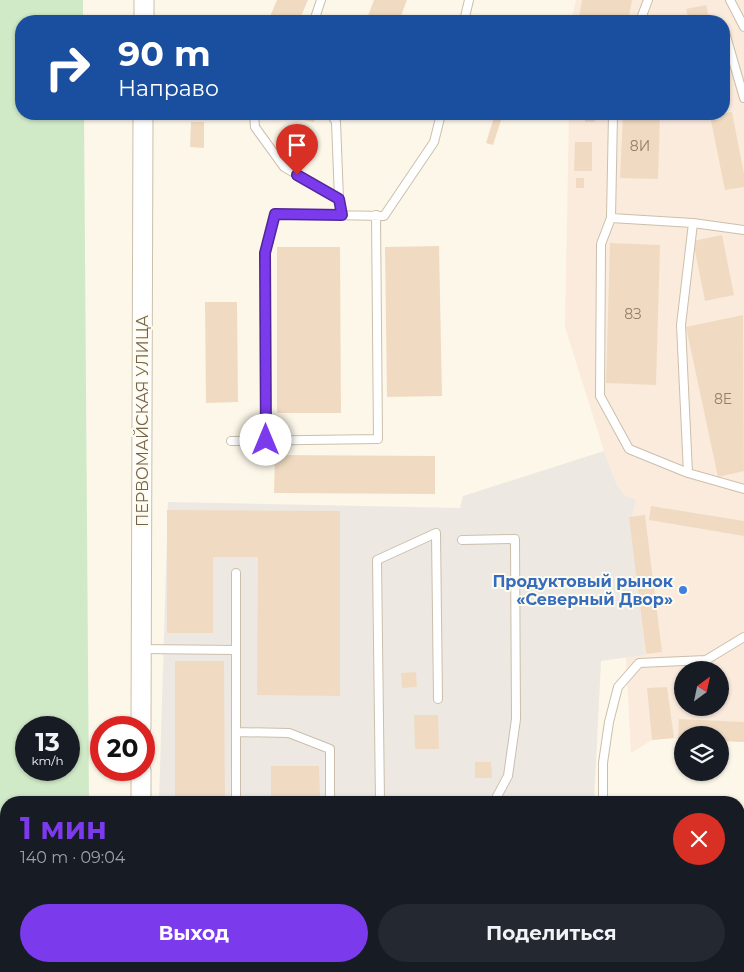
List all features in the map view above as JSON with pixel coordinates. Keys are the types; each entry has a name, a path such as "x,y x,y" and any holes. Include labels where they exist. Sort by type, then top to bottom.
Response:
{"street":[{"path":"144,0 144,15"},
{"name":"ПЕРВОМАЙСКАЯ УЛИЦА","path":"141,716 143,120"},
{"path":"141,781 141,796"}],"lane":[{"path":"316,15 321,0"},
{"path":"465,15 469,0"},
{"path":"642,15 648,0"},
{"path":"730,0 744,27"},
{"path":"730,50 744,98"},
{"path":"254,120 255,127 284,167 339,199"},
{"path":"334,120 339,199 342,215"},
{"path":"266,440 265,253 275,214 384,216 434,142 440,120"},
{"path":"614,120 611,218 601,244 600,396 629,449 688,473 744,489"},
{"path":"231,441 378,439 376,215"},
{"path":"611,218 692,222 744,230"},
{"path":"688,473 681,325 692,222"},
{"path":"380,796 377,560 436,533 438,699"},
{"path":"462,540 515,539 516,719 508,776 497,796"},
{"path":"236,574 236,796"},
{"path":"603,796 603,763 609,722 618,687 639,663 706,660 744,637"},
{"path":"141,649 236,650"},
{"path":"236,732 290,733 330,749 330,796"}],"shaded area":[{"path":"576,0 744,0 744,742 729,741 729,726 674,726 674,738 652,740 631,753 617,485 604,451 565,327 569,120 730,120 730,15 572,15"},
{"path":"604,451 617,485 625,496 636,500 631,519 645,655 601,661 594,796 159,796 168,502 460,508 463,496"}],"green space":[{"path":"0,0 83,0 83,15 15,15 15,120 84,120 89,796 0,796"}],"building":[{"path":"277,0 308,0 302,15 271,15"},
{"path":"374,0 407,0 401,15 368,15"},
{"path":"582,0 632,0 629,15 579,15"},
{"path":"706,5 708,15 688,15 686,9"},
{"path":"730,112 732,112 744,174 744,187 725,190 711,120 730,120"},
{"path":"493,120 501,120 493,145 486,143"},
{"path":"585,120 595,120 595,122 585,122"},
{"path":"623,120 660,120 658,179 620,178"},
{"path":"191,122 204,122 204,148 190,147"},
{"path":"575,142 592,142 592,171 574,171"},
{"path":"576,178 584,178 584,188 576,188"},
{"path":"722,235 734,295 705,301 693,241"},
{"path":"610,243 660,245 656,385 606,383"},
{"path":"439,246 442,396 387,397 385,247"},
{"path":"277,247 340,247 341,413 277,413"},
{"path":"205,302 237,302 238,402 206,403"},
{"path":"743,315 744,471 718,477 686,327"},
{"path":"275,455 435,456 435,494 274,493"},
{"path":"651,506 744,521 744,536 649,520"},
{"path":"167,510 340,511 340,696 257,695 258,557 213,557 213,633 167,633"},
{"path":"645,515 662,652 646,654 629,517"},
{"path":"175,661 224,661 225,796 175,796"},
{"path":"416,672 417,687 402,688 401,673"},
{"path":"667,687 674,738 652,740 647,688"},
{"path":"414,715 438,715 439,749 415,749"},
{"path":"679,719 744,722 744,742 729,741 729,726 679,726"},
{"path":"475,762 491,762 492,778 475,778"},
{"path":"271,766 319,766 320,796 271,796"}],"place":[{"name":"Продуктовый рынок «Северный Двор»","path":"683,590"}],"route":[{"path":"266,440 265,253 275,214 342,215 339,199 297,175"}]}
